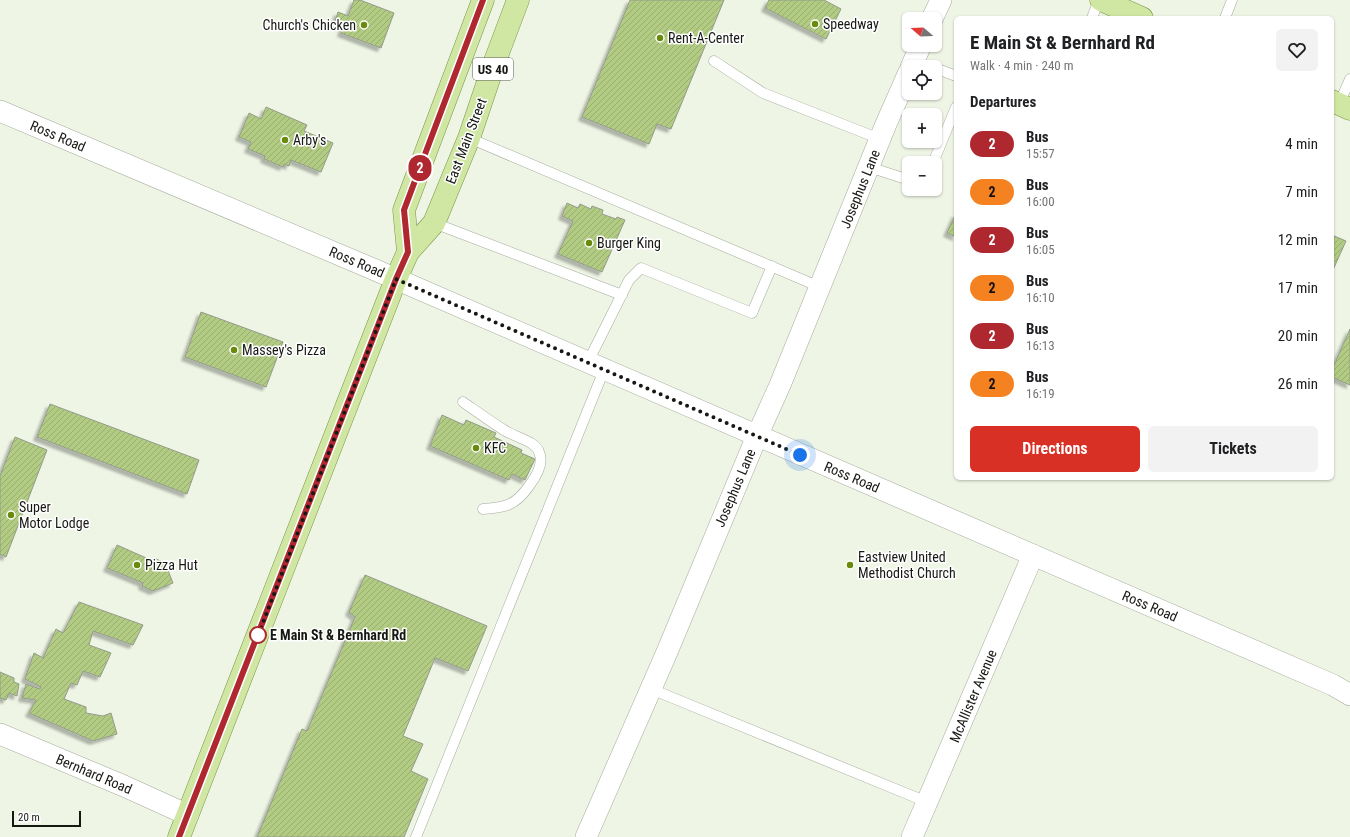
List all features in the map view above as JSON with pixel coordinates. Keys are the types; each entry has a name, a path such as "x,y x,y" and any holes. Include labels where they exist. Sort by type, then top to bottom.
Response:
{"main road":[{"name":"East Main Street","path":"408,252 404,210 483,0"},
{"name":"East Main Street","path":"179,837 396,279 408,252 434,223 469,138 495,61 518,0"},
{"path":"1100,0 1137,16"}],"street":[{"path":"935,12 941,0"},
{"name":"Josephus Lane","path":"586,837 651,689 757,436 780,385 880,139 902,93"},
{"name":"Ross Road","path":"0,111 396,279 1333,685 1350,695"},
{"name":"McAllister Avenue","path":"912,837 1033,555"},
{"name":"Bernhard Road","path":"0,734 131,789 188,815"}],"lane":[{"path":"1093,16 1100,0"},
{"path":"1226,16 1232,0"},
{"path":"714,61 763,93 880,139"},
{"path":"942,71 954,75"},
{"path":"1340,105 1350,79"},
{"path":"936,156 954,112"},
{"path":"469,138 820,287"},
{"path":"869,166 902,178"},
{"path":"434,223 622,295"},
{"path":"416,837 629,280 641,268 752,313 772,266"},
{"path":"463,402 505,430 530,442 539,452 541,461 535,478 524,494 512,504 501,508 483,509"},
{"path":"651,689 927,802"}],"building":[{"name":"Church's Chicken","path":"354,0 360,0 394,13 381,48 341,33 343,27 334,24 338,12 348,16"},
{"path":"630,0 724,0 671,129 657,124 649,144 582,117"},
{"name":"Speedway","path":"769,0 824,0 841,9 826,39 765,8"},
{"name":"Arby's","path":"266,107 307,125 304,131 333,143 321,172 291,160 289,166 284,164 283,167 264,159 265,156 248,149 251,142 239,137 249,113 261,119"},
{"name":"Burger King","path":"567,203 578,208 580,204 591,209 592,206 603,210 602,214 616,219 617,217 625,220 602,272 558,254 573,221 562,216"},
{"path":"954,217 954,236 947,233"},
{"path":"1334,236 1346,241 1334,268"},
{"name":"Massey's Pizza","path":"201,312 283,342 266,387 185,357"},
{"path":"1350,329 1350,385 1334,378 1334,365"},
{"path":"50,404 199,460 187,494 37,437"},
{"name":"KFC","path":"442,415 464,425 466,420 496,433 494,437 522,450 521,453 535,459 525,480 512,474 509,480 430,446"},
{"name":"Super Motor Lodge","path":"15,437 47,450 6,557 0,554 0,476"},
{"name":"Pizza Hut","path":"117,545 153,561 154,558 165,563 173,583 153,591 142,586 143,583 107,568"},
{"path":"365,575 487,626 468,671 435,658 403,736 423,744 411,771 428,779 404,837 257,837 302,729 307,731 355,617 349,612"},
{"path":"79,602 143,625 133,645 93,631 89,645 111,653 100,677 83,671 77,685 71,683 64,699 86,707 86,713 103,716 111,713 117,734 93,741 29,713 36,700 22,698 26,684 40,689 41,687 25,679 34,653 43,658 56,629 63,633"},
{"path":"0,672 14,678 14,682 19,684 17,696 9,693 6,700 0,698"}],"bus line":[{"name":"2","path":"179,837 396,279 408,252 404,210 483,0"}],"place":[{"name":"Speedway","path":"815,24"},
{"name":"Church's Chicken","path":"364,25"},
{"name":"Rent-A-Center","path":"660,38"},
{"name":"Arby's","path":"285,140"},
{"name":"Burger King","path":"589,243"},
{"name":"Massey's Pizza","path":"234,350"},
{"name":"KFC","path":"476,448"},
{"name":"Super Motor Lodge","path":"11,515"},
{"name":"Pizza Hut","path":"137,565"},
{"name":"Eastview United Methodist Church","path":"850,565"},
{"name":"E Main St & Bernhard Rd","path":"258,635"}],"route":[{"path":"258,635 257,638 396,279 800,455"}]}
